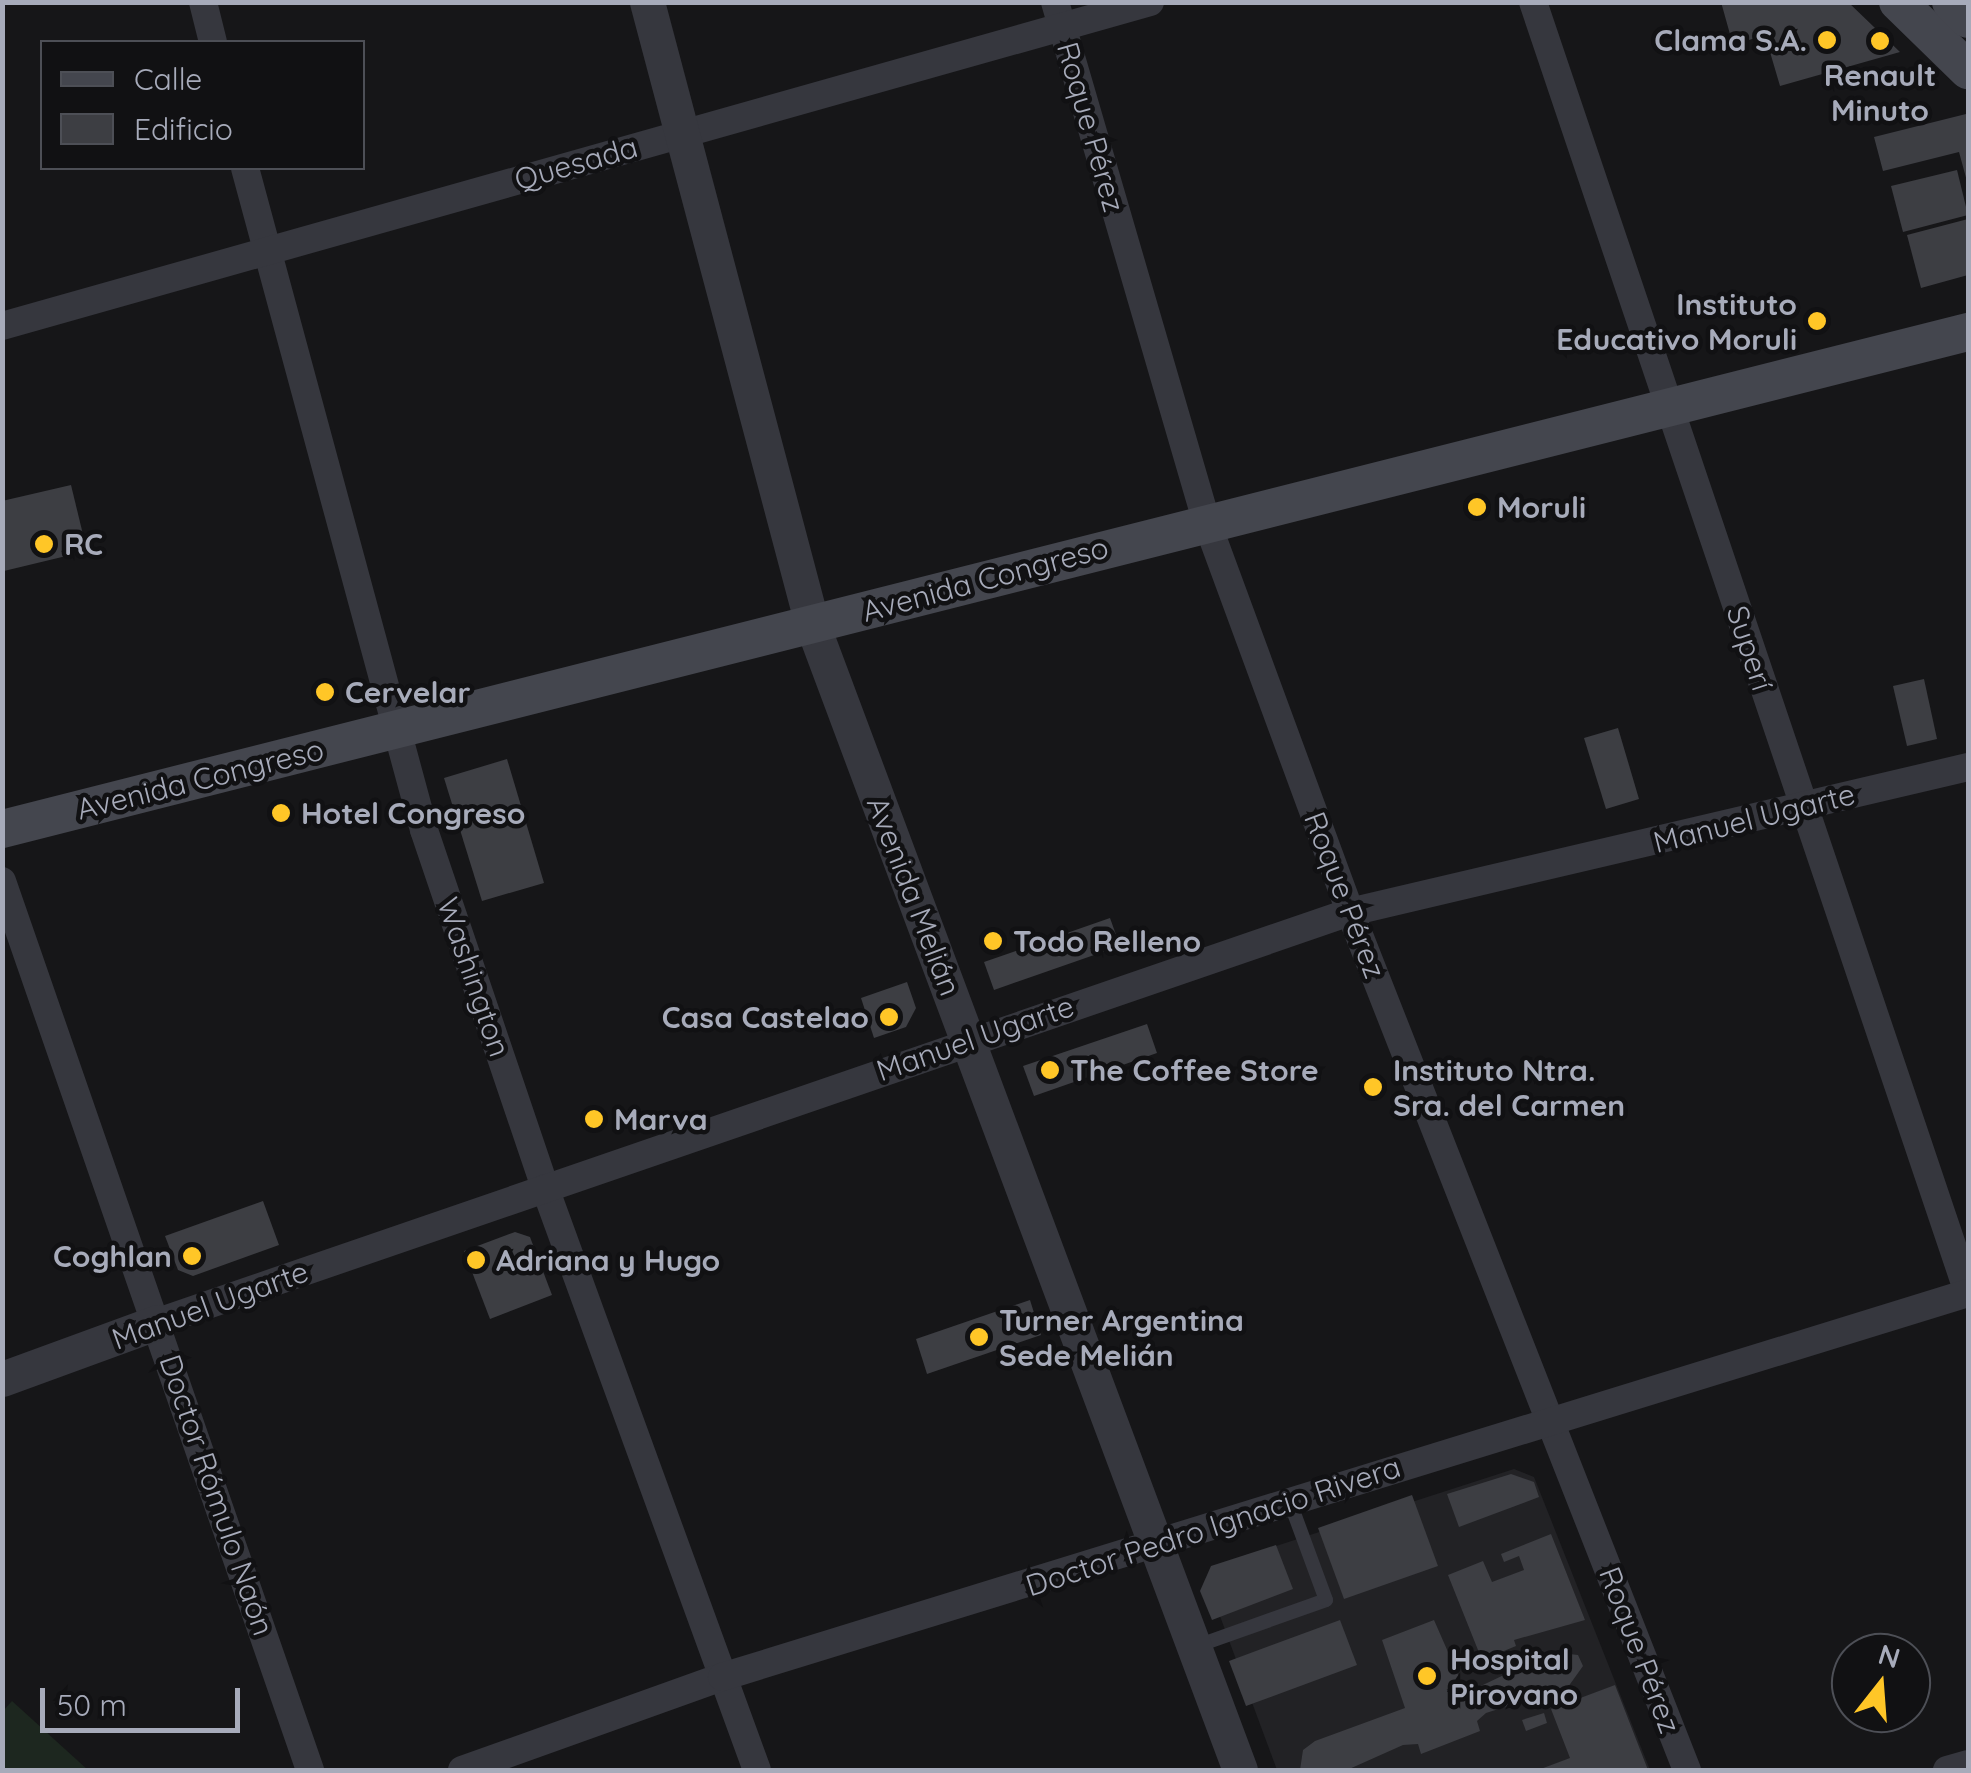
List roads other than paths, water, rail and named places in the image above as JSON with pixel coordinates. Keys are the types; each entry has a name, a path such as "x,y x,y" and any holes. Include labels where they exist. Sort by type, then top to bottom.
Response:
{"main road":[{"path":"1898,2 1968,70"},
{"path":"1951,3 1968,19"},
{"name":"Avenida Congreso","path":"2,829 1206,520 1968,332"}],"street":[{"path":"204,2 214,40"},
{"name":"Avenida Melián","path":"647,2 812,624 1240,1770"},
{"name":"Quesada","path":"2,326 684,132 1058,16 1150,2"},
{"name":"Superí","path":"1532,2 1968,1293"},
{"name":"Roque Pérez","path":"1058,16 1206,520 1350,912 1688,1770"},
{"name":"Washington","path":"246,170 392,730 545,1188 756,1770"},
{"name":"Manuel Ugarte","path":"2,1379 968,1039 1350,912 1968,767"},
{"name":"Doctor Rómulo Naón","path":"4,888 158,1322 310,1770"},
{"name":"Doctor Pedro Ignacio Rivera","path":"462,1770 722,1677 1968,1293"},
{"path":"1947,1770 1968,1764"}],"lane":[{"path":"1194,1647 1326,1600 1290,1502"}],"place":[{"name":"Clama S.A.","path":"1827,40"},
{"name":"Renault Minuto","path":"1880,41"},
{"name":"Instituto Educativo Moruli","path":"1817,321"},
{"name":"Moruli","path":"1477,507"},
{"name":"RC","path":"44,544"},
{"name":"Cervelar","path":"325,692"},
{"name":"Hotel Congreso","path":"281,813"},
{"name":"Todo Relleno","path":"993,941"},
{"name":"Casa Castelao","path":"889,1017"},
{"name":"The Coffee Store","path":"1050,1070"},
{"name":"Instituto Ntra. Sra. del Carmen","path":"1373,1087"},
{"name":"Marva","path":"594,1119"},
{"name":"Coghlan","path":"192,1256"},
{"name":"Adriana y Hugo","path":"476,1260"},
{"name":"Turner Argentina Sede Melián","path":"979,1337"},
{"name":"Hospital Pirovano","path":"1427,1676"}]}
